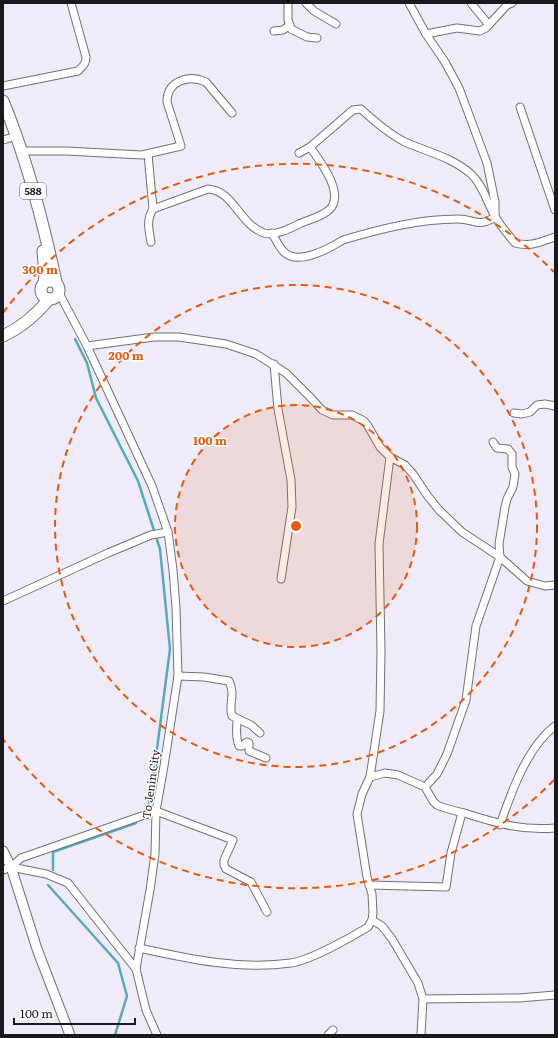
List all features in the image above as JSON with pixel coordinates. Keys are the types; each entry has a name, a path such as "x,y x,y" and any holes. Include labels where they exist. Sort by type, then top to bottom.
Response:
{"main road":[{"name":"588","path":"3,101 21,151 40,214 55,291"},
{"name":"588","path":"3,120 7,139 18,159 40,238 44,258 44,283"},
{"path":"50,280 55,291 42,294 44,283 50,280"},
{"path":"3,336 14,331 38,313 55,291"}],"street":[{"path":"3,86 78,71 83,67 86,63 86,57 71,3"},
{"path":"288,3 288,20 291,29 307,37 318,38"},
{"path":"306,3 314,11 336,24"},
{"path":"409,3 426,34 460,88 488,163 495,202 495,216"},
{"path":"471,3 489,25"},
{"path":"426,34 457,28 480,31 489,25 507,5 512,3"},
{"path":"274,31 283,30 290,25"},
{"path":"21,151 148,154 181,146 167,102 167,95 169,89 180,80 189,78 200,79 206,82 232,113"},
{"path":"520,107 555,210"},
{"path":"299,153 310,147 354,110 361,110 374,121 404,141 437,154 472,174 483,191 495,216 515,243 522,245 533,245 555,237"},
{"path":"151,242 148,222 149,215 153,209 208,189 213,189 220,192 228,198 245,220 263,233 272,233 294,226 329,210 334,200 332,183 310,147"},
{"path":"148,154 153,209"},
{"path":"272,233 288,256 302,257 316,254 343,240 421,221 459,219 480,223 486,222 495,216"},
{"name":"To Jenin City","path":"55,291 87,346 152,486 168,532 176,608 178,676 156,810 155,854 136,969 146,1010 156,1035"},
{"path":"87,346 154,337 179,337 226,344 256,354 286,373 322,410 333,415 352,415 364,421 380,447 390,457 405,465 413,474 426,495 462,532 500,557 527,581 545,586 555,585"},
{"path":"274,364 278,410 291,480 292,507 280,579"},
{"path":"514,413 522,414 530,412 537,405 545,404 555,406"},
{"path":"425,787 437,774 447,754 466,700 476,626 500,557 499,544 505,507 507,498 513,487 515,474 512,467 512,454 508,449 497,448 493,442"},
{"path":"139,948 183,958 230,965 292,963 311,956 364,930 368,927 372,920 372,894 369,885 357,814 362,794 370,776 380,711 381,651 379,544 390,457"},
{"path":"3,600 151,535 168,532"},
{"path":"178,676 204,677 229,681 233,694 232,716 251,725 260,733"},
{"path":"237,719 236,739 239,746 242,746 247,742 249,743 249,751 266,758"},
{"path":"500,825 512,791 522,770 538,744 547,732 555,726"},
{"path":"370,776 385,773 398,776 425,787 437,805 500,825 522,829 541,830 555,828"},
{"path":"7,869 21,858 156,810 233,840 224,860 224,865 226,869 251,882 267,912"},
{"path":"369,885 446,887 451,853 462,813"},
{"path":"3,851 7,869 70,1035"},
{"path":"7,869 46,874 68,883 136,969"},
{"path":"372,920 382,926 392,939 418,982 423,999 421,1035"},
{"path":"423,999 519,998 555,995"}],"waterway":[{"path":"75,339 87,363 96,398 138,481 160,549 170,649 149,803"},
{"path":"53,870 53,852 136,823"},
{"path":"48,885 118,963 127,996 115,1035"}]}
